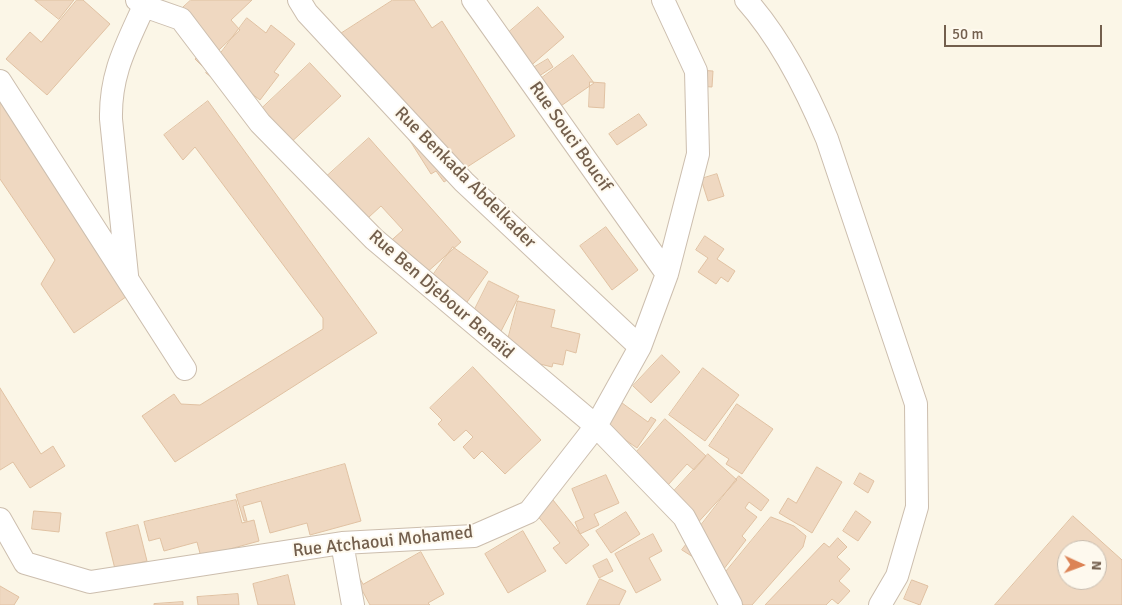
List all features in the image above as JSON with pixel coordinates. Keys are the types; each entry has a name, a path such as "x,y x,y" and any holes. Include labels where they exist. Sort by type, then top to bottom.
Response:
{"street":[{"name":"Rue Benkada Abdelkader","path":"299,0 307,13 464,182 640,347"},
{"name":"Rue Souci Boucif","path":"473,0 667,274"},
{"name":"Rue Atchaoui Mohamed","path":"0,519 25,563 90,582 342,543 474,536 529,512 596,426 640,347 667,274 698,154 698,145 696,71 663,0"},
{"path":"746,0 764,20 815,110 916,404 917,507 897,576 880,605"},
{"path":"128,280 111,120 110,94 115,72 140,3"},
{"name":"Rue Ben Djebour Benaïd","path":"140,3 176,10 260,123 374,239 596,426 684,517 731,605"},
{"path":"0,80 185,369"},
{"path":"342,543 353,605"}],"building":[{"path":"35,0 74,0 59,19"},
{"path":"77,0 83,0 110,24 47,95 6,59 30,32 41,42"},
{"path":"191,0 252,0 231,20 240,30 202,66 195,59 208,47 176,14"},
{"path":"393,0 414,0 432,28 442,21 515,136 444,182 436,171 431,174 357,57 342,67 332,53 337,36"},
{"path":"538,7 564,37 527,69 501,39"},
{"path":"247,18 266,33 271,25 295,44 274,72 279,75 260,100 222,71 215,80 206,73"},
{"path":"573,55 594,83 555,110 535,83"},
{"path":"548,59 553,67 533,80 528,71"},
{"path":"310,63 341,96 287,146 257,113"},
{"path":"698,70 713,71 712,87 697,86"},
{"path":"590,82 605,83 604,108 589,107"},
{"path":"0,97 133,292 74,333 41,284 55,260 0,179"},
{"path":"208,101 377,333 175,462 142,416 174,394 181,404 200,405 323,329 323,318 195,147 183,160 164,135"},
{"path":"639,114 647,125 617,145 609,134"},
{"path":"369,138 461,242 416,282 385,246 403,230 381,206 357,228 326,177"},
{"path":"717,174 724,196 708,201 701,179"},
{"path":"606,227 638,270 612,290 580,246"},
{"path":"705,236 724,249 717,259 735,271 728,282 721,277 716,284 698,272 708,258 696,250"},
{"path":"453,247 488,272 458,315 421,292"},
{"path":"489,281 519,296 495,343 470,319"},
{"path":"518,301 555,310 551,327 580,334 576,353 566,350 563,365 553,363 552,367 504,355"},
{"path":"662,355 680,372 651,403 633,386"},
{"path":"473,367 541,440 505,474 482,451 474,459 463,447 473,437 466,430 454,441 438,424 442,420 430,408"},
{"path":"703,368 739,395 705,441 669,415"},
{"path":"0,388 41,454 53,446 65,466 30,488 13,462 0,470"},
{"path":"618,400 648,422 651,417 656,420 637,448 601,423"},
{"path":"737,404 773,429 742,474 726,464 729,459 709,446"},
{"path":"665,419 706,456 694,470 687,464 668,485 634,455"},
{"path":"708,454 737,480 692,529 663,503"},
{"path":"345,464 361,521 310,535 307,523 270,533 261,501 243,506 247,521 244,521 236,495"},
{"path":"817,467 842,482 812,533 779,513 788,498 796,503"},
{"path":"860,473 874,481 868,493 854,484"},
{"path":"606,475 619,503 594,514 599,525 580,534 575,522 584,518 572,489"},
{"path":"739,476 769,500 761,511 749,502 745,508 757,517 742,536 746,540 720,574 682,550"},
{"path":"236,500 242,523 254,520 259,541 201,557 197,542 164,551 160,538 149,541 144,522"},
{"path":"553,500 589,545 566,564 553,548 560,543 536,514"},
{"path":"34,511 61,513 59,532 32,529"},
{"path":"856,511 871,522 858,541 843,531"},
{"path":"626,512 640,534 611,553 596,531"},
{"path":"1073,516 1100,540 1057,540 1057,590 1107,590 1107,547 1122,560 1122,605 995,605"},
{"path":"771,517 794,526 806,536 803,547 752,605 744,605 737,602 724,574"},
{"path":"138,525 147,561 115,569 106,533"},
{"path":"523,531 546,571 508,593 485,554"},
{"path":"653,534 662,551 649,558 661,580 636,593 615,554"},
{"path":"838,538 847,547 837,557 850,569 839,581 850,591 838,604 832,599 826,605 765,605 824,543 829,547"},
{"path":"421,552 444,594 428,603 430,605 370,605 356,579 359,577 363,584"},
{"path":"607,559 613,571 599,578 593,566"},
{"path":"288,575 295,605 258,605 253,584"},
{"path":"600,579 626,591 619,605 587,605"},
{"path":"912,580 928,586 920,605 904,599"},
{"path":"0,586 19,597 14,605 0,605"},
{"path":"238,594 239,605 198,605 197,597"},
{"path":"183,602 183,605 154,605 154,604"}]}
